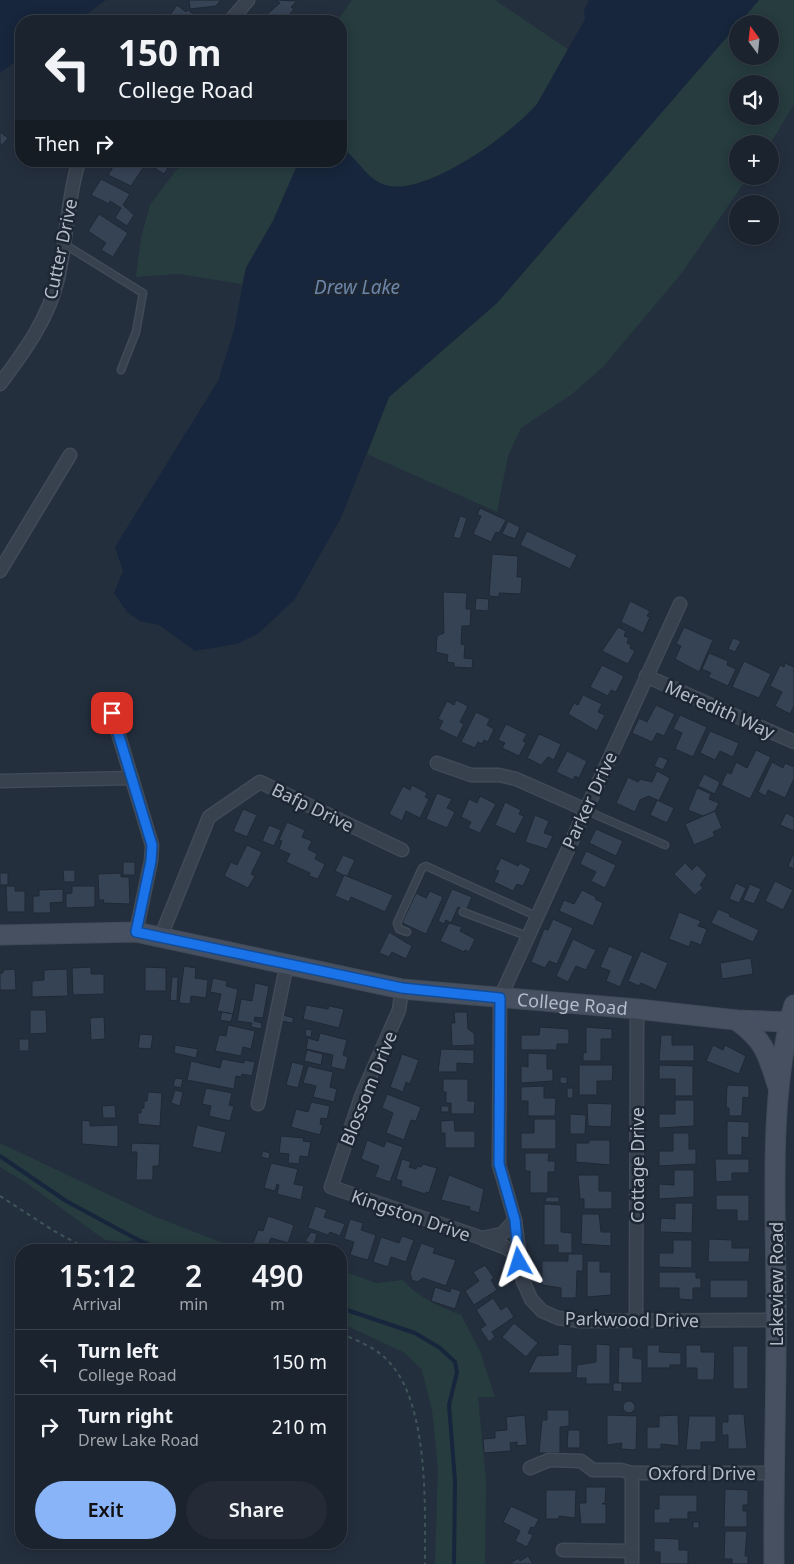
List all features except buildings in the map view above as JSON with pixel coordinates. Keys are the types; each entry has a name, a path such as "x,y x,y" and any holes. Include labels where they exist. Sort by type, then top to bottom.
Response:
{"street":[{"path":"235,15 248,0"},
{"name":"Cutter Drive","path":"0,384 29,344 47,310 58,279 78,167"},
{"path":"0,571 70,456"},
{"name":"Parker Drive","path":"500,998 584,809 680,604"},
{"name":"Meredith Way","path":"646,676 794,742"},
{"path":"112,713 152,845 151,861 136,932"},
{"path":"437,763 471,774 499,775 516,779 584,809"},
{"path":"0,781 132,778"},
{"name":"Bafp Drive","path":"161,936 208,817 260,782 402,850"},
{"name":"College Road","path":"0,935 136,932 402,988 637,1009 736,1020 792,1013"},
{"path":"258,1104 287,963"},
{"name":"Blossom Drive","path":"331,1188 361,1097 399,1010 402,988"},
{"name":"Parkwood Drive","path":"500,998 499,1164 515,1220 519,1262 523,1281 530,1299 550,1315 580,1321 776,1320"},
{"name":"Cottage Drive","path":"636,1321 637,1009"},
{"name":"Lakeview Road","path":"774,1564 772,1473 776,1320 777,1121 779,1089 792,1013"},
{"path":"736,1020 754,1033 762,1044 779,1089"},
{"name":"Kingston Drive","path":"331,1188 482,1238 497,1237 508,1230 515,1220"},
{"path":"473,1236 509,1249 515,1254 519,1262"},
{"path":"530,1468 550,1460 581,1461 593,1470 622,1470 632,1473 632,1564"},
{"name":"Oxford Drive","path":"632,1473 772,1473"},
{"path":"564,1550 632,1551"}],"lane":[{"path":"64,244 143,293 136,332 122,370"},
{"path":"584,809 665,845"},
{"path":"407,932 399,929 397,923 422,868 426,866 536,916"},
{"path":"462,912 527,936"}],"path":[{"path":"0,1196 77,1244"},
{"path":"347,1337 371,1347 392,1364 407,1392 421,1449 424,1487 424,1564"}],"green space":[{"path":"352,0 495,0 569,50 536,106 508,132 488,147 466,161 421,182 401,186 385,185 372,178 347,152 347,15 341,15"},
{"path":"759,0 794,0 794,104 775,135 729,135 729,185 743,185 736,195 729,195 729,205 681,274 603,367 572,394 521,428 508,456 497,512 367,454 389,397 497,303 729,33 729,65 779,65 779,15 746,15"},
{"path":"178,167 296,167 273,221 246,268 242,284 178,274 136,277 141,238 150,205"},
{"path":"0,1143 156,1217 226,1244 154,1244 143,1239 122,1242 105,1240 28,1184 0,1167"},
{"path":"347,1272 376,1283 403,1280 422,1297 461,1315 480,1351 495,1397 478,1397 486,1480 485,1564 435,1564 438,1467 432,1410 422,1370 405,1353 347,1326"}],"water":[{"path":"0,0 106,0 85,15 15,15 15,62 0,73"},
{"name":"Drew Lake","path":"589,0 759,0 746,15 729,15 729,35 497,303 389,397 341,518 295,599 259,633 237,644 195,651 159,625 140,621 127,612 114,593 123,571 115,547 218,381 234,330 246,268 273,221 296,167 347,167 347,152 371,177 382,184 399,187 420,183 442,174 488,147 537,104 585,19 584,10"}],"waterway":[{"path":"0,1156 66,1201 146,1244"},
{"path":"347,1310 415,1333 440,1348 455,1362 457,1372 449,1405 455,1481 454,1564"}],"route":[{"path":"112,713 152,845 151,861 136,932 413,990 500,998 499,1164 500,1174 515,1220 519,1262"}]}
